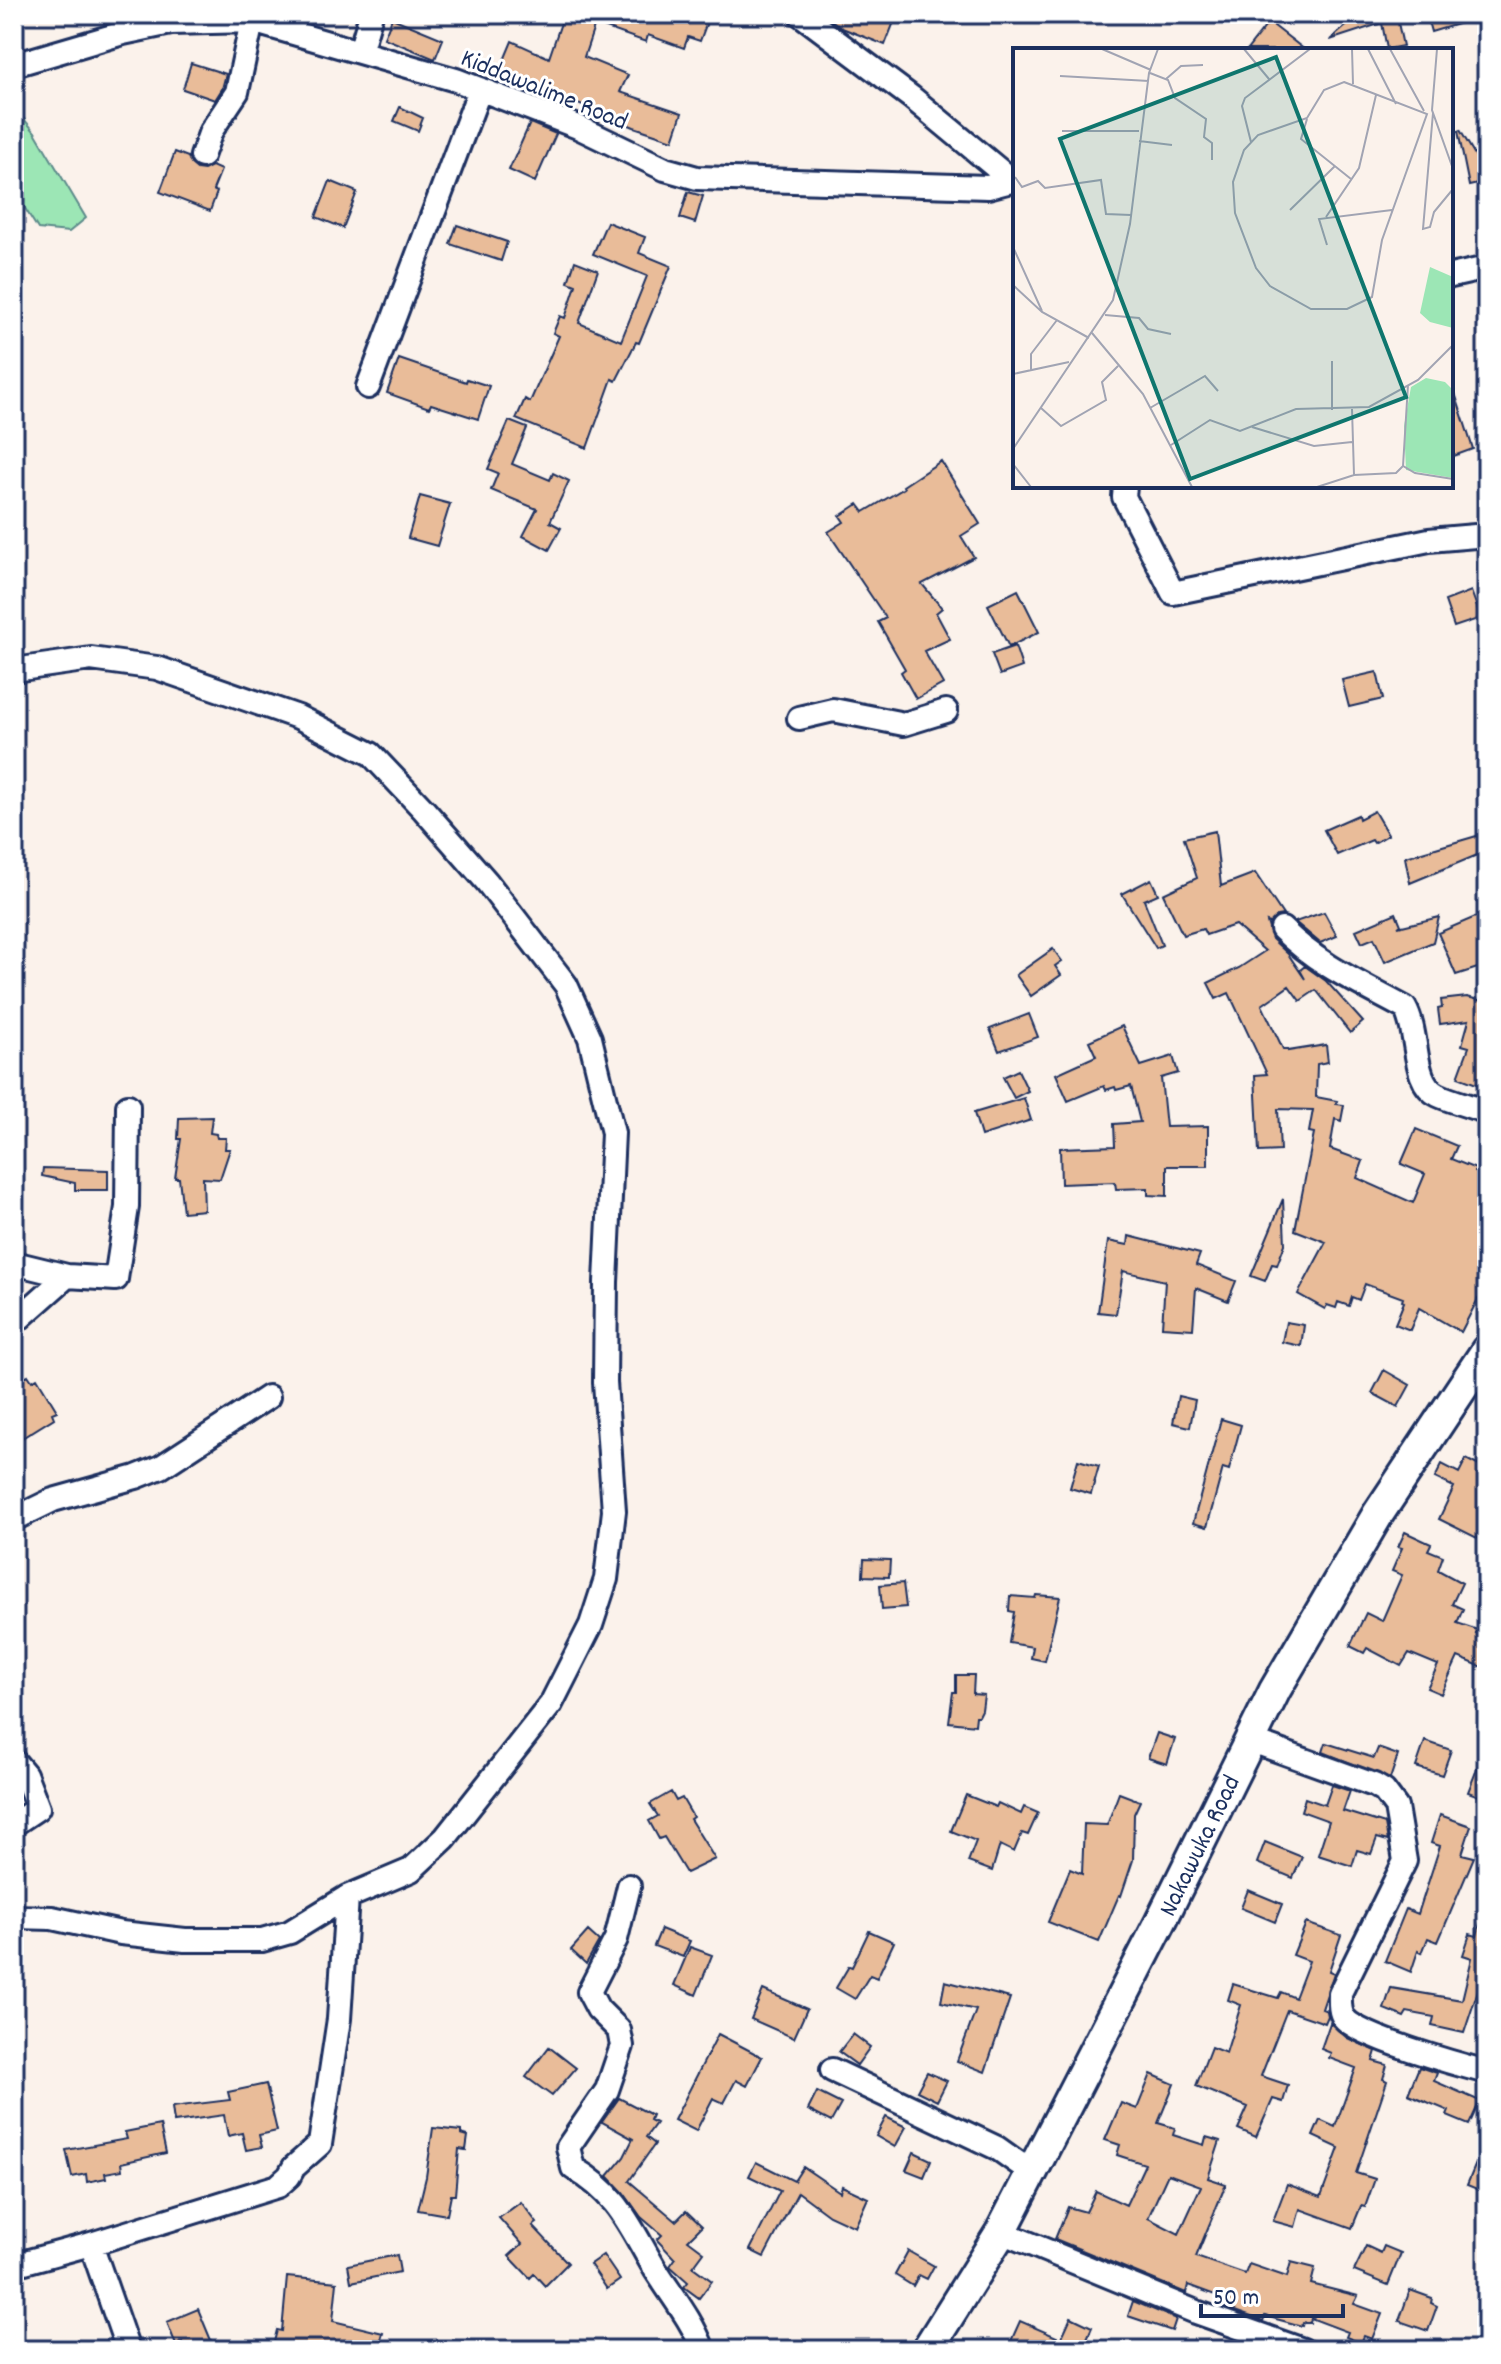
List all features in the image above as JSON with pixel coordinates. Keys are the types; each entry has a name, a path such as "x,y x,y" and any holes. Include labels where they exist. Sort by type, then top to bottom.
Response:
{"main road":[{"name":"Nakawuka Road","path":"927,2350 1001,2232 1160,1923 1275,1690 1378,1514 1487,1350"}],"street":[{"path":"360,52 371,14"},
{"path":"800,14 911,97 1013,180"},
{"name":"Kiddawalime Road","path":"14,65 123,33 159,26 221,20 252,21 480,89 578,127 640,159 697,178 988,187 1013,180"},
{"path":"202,156 211,131 237,92 252,21"},
{"path":"368,387 480,89"},
{"path":"1453,276 1487,268"},
{"path":"1125,488 1124,497 1173,593 1429,540 1487,535"},
{"path":"14,670 91,659 157,668 298,717 371,754 487,882 566,985 590,1038 613,1133 605,1382 614,1511 606,1579 591,1625 551,1704 445,1838 411,1870 347,1897 290,1932 262,1940 185,1940 121,1933 52,1918 14,1917"},
{"path":"799,718 833,710 904,724 946,711"},
{"path":"1282,929 1306,952 1336,973 1405,1008 1415,1034 1420,1075 1426,1085 1437,1094 1487,1112"},
{"path":"14,1263 67,1276 116,1279 127,1207 128,1106"},
{"path":"14,1323 67,1276"},
{"path":"14,1519 53,1500 161,1467 268,1397"},
{"path":"1249,1740 1374,1785 1384,1791 1396,1807 1405,1861 1340,1993 1340,2011 1346,2020 1358,2029 1433,2057 1487,2072"},
{"path":"14,1761 25,1774 38,1808 14,1824"},
{"path":"629,1886 616,1939 589,1992 598,2009 619,2030 622,2046 607,2090 568,2147 573,2168 595,2180 619,2206 693,2326 703,2350"},
{"path":"14,2265 278,2186 320,2144 339,2019 347,1897"},
{"path":"832,2070 997,2148 1031,2172"},
{"path":"1001,2232 1196,2312 1303,2350"},
{"path":"91,2244 128,2350"}],"path":[{"path":"14,22 29,14"}],"green space":[{"path":"18,112 35,132 86,218 69,232 38,229 14,191 14,113"}],"building":[{"path":"564,14 645,14 664,20 667,14 686,14 707,22 700,41 688,37 684,48 648,35 646,42 595,24 584,57 628,75 620,92 682,113 673,140 559,96 556,103 497,77 512,41 549,58"},
{"path":"823,14 897,14 885,45 842,28"},
{"path":"1360,14 1400,14 1401,17 1397,18 1403,46 1387,48 1382,23 1330,40"},
{"path":"1426,14 1477,14 1478,18 1431,32"},
{"path":"392,18 443,39 435,59 384,38"},
{"path":"1269,22 1302,48 1249,48"},
{"path":"191,63 226,74 215,100 183,89"},
{"path":"400,107 423,118 418,131 394,121"},
{"path":"530,123 556,134 535,182 509,170"},
{"path":"1460,130 1487,175 1487,182 1469,186"},
{"path":"175,152 188,157 197,169 212,166 221,170 213,190 217,192 210,211 160,192"},
{"path":"330,181 357,192 343,228 316,217"},
{"path":"688,192 703,196 695,223 680,218"},
{"path":"607,222 645,237 639,253 671,266 639,343 636,342 616,381 612,379 587,448 516,419 525,399 530,402 559,336 553,333 560,316 565,318 576,285 568,282 575,261 598,270 579,323 621,341 647,276 593,254"},
{"path":"457,225 507,242 501,261 450,244"},
{"path":"399,359 466,382 467,379 489,386 478,419 431,404 429,408 387,393"},
{"path":"1453,390 1473,449 1453,456"},
{"path":"509,421 527,428 512,464 550,480 553,473 569,481 550,522 561,528 549,550 523,536 537,509 491,490 498,473 488,469"},
{"path":"941,461 980,524 961,536 974,557 922,584 942,608 936,613 950,639 924,651 943,684 916,699 901,672 905,669 878,622 886,618 828,532 844,522 840,516 858,504 864,512"},
{"path":"420,496 450,504 437,546 408,538"},
{"path":"1018,590 1039,632 1009,647 988,605"},
{"path":"1471,591 1481,618 1454,627 1445,601"},
{"path":"1015,646 1022,667 1000,675 992,654"},
{"path":"1377,672 1383,699 1349,707 1342,680"},
{"path":"1374,811 1388,835 1337,855 1324,830"},
{"path":"1215,831 1221,886 1255,873 1283,915 1267,922 1272,939 1288,954 1305,979 1300,970 1305,966 1326,981 1363,1022 1350,1033 1316,990 1300,1001 1289,986 1262,1005 1283,1049 1288,1051 1326,1045 1328,1062 1317,1064 1316,1097 1344,1105 1341,1121 1335,1119 1330,1149 1363,1161 1357,1178 1413,1203 1425,1174 1401,1164 1416,1129 1457,1146 1451,1159 1487,1177 1487,1305 1478,1299 1461,1332 1419,1308 1410,1330 1395,1324 1403,1298 1365,1284 1359,1300 1352,1297 1349,1306 1338,1302 1336,1308 1327,1305 1325,1309 1298,1294 1326,1242 1295,1230 1314,1133 1309,1132 1313,1110 1278,1109 1280,1151 1259,1152 1255,1075 1267,1074 1229,993 1216,999 1208,983 1265,951 1235,925 1206,935 1203,929 1183,935 1163,894 1197,878 1184,838"},
{"path":"1480,835 1487,851 1410,883 1405,857"},
{"path":"1151,879 1158,894 1144,900 1162,945 1156,948 1122,894"},
{"path":"1324,912 1337,936 1320,943 1295,922"},
{"path":"1487,912 1487,965 1456,975 1438,933"},
{"path":"1396,913 1401,925 1398,927 1439,917 1433,942 1385,962 1374,938 1362,943 1356,930"},
{"path":"1053,949 1062,961 1055,966 1061,975 1031,996 1016,975"},
{"path":"1467,997 1487,1002 1487,1088 1458,1077 1469,1047 1462,1045 1469,1020 1440,1024 1438,1009 1442,1008 1441,1000"},
{"path":"1029,1014 1038,1037 999,1051 990,1029"},
{"path":"1122,1026 1141,1066 1173,1056 1178,1073 1161,1078 1166,1127 1208,1126 1208,1166 1167,1166 1167,1196 1148,1195 1148,1188 1116,1189 1115,1182 1061,1184 1060,1148 1115,1146 1114,1124 1140,1122 1131,1086 1106,1090 1104,1086 1068,1101 1056,1074 1096,1056 1089,1041"},
{"path":"1018,1070 1028,1091 1014,1098 1003,1077"},
{"path":"1024,1098 1031,1120 981,1136 974,1113"},
{"path":"212,1117 210,1133 216,1134 217,1138 226,1138 225,1149 230,1149 220,1179 203,1178 204,1210 183,1212 179,1178 175,1178 181,1139 178,1139 179,1118"},
{"path":"43,1168 108,1170 108,1190 75,1190 75,1183 42,1176"},
{"path":"1283,1199 1285,1244 1277,1265 1272,1264 1265,1281 1251,1276"},
{"path":"1129,1236 1200,1254 1196,1265 1236,1281 1228,1301 1196,1288 1193,1329 1162,1327 1165,1281 1123,1271 1116,1314 1098,1312 1108,1241 1128,1245"},
{"path":"1286,1322 1304,1325 1301,1346 1282,1342"},
{"path":"1384,1370 1410,1385 1398,1407 1372,1393"},
{"path":"28,1375 32,1381 37,1378 57,1411 52,1413 54,1418 14,1443 14,1385"},
{"path":"1178,1396 1195,1400 1190,1427 1173,1423"},
{"path":"1221,1419 1241,1425 1229,1470 1223,1468 1207,1527 1193,1523"},
{"path":"1466,1459 1487,1470 1487,1543 1439,1519 1454,1487 1435,1478 1442,1464 1459,1473"},
{"path":"1078,1460 1099,1466 1091,1494 1070,1488"},
{"path":"1405,1532 1431,1544 1428,1550 1443,1556 1438,1570 1462,1583 1452,1604 1463,1609 1457,1623 1478,1630 1476,1634 1487,1639 1487,1669 1458,1657 1441,1694 1427,1688 1438,1665 1409,1653 1401,1666 1367,1648 1364,1653 1350,1646 1366,1613 1382,1621 1402,1575 1392,1571"},
{"path":"864,1559 890,1560 889,1577 863,1576"},
{"path":"903,1583 906,1607 882,1609 880,1585"},
{"path":"1036,1595 1060,1597 1045,1661 1031,1658 1033,1647 1009,1643 1014,1612 1009,1611 1010,1596 1035,1598"},
{"path":"956,1675 974,1675 973,1694 984,1695 975,1725 949,1722 953,1692 956,1692"},
{"path":"1157,1733 1175,1739 1167,1764 1148,1758"},
{"path":"1425,1741 1451,1750 1442,1775 1416,1767"},
{"path":"1326,1743 1374,1758 1378,1748 1398,1755 1390,1779 1323,1752"},
{"path":"1487,1747 1487,1799 1468,1792"},
{"path":"1332,1785 1350,1791 1343,1811 1385,1824 1388,1841 1377,1838 1371,1854 1357,1850 1352,1866 1318,1855 1329,1821 1301,1811 1305,1798 1325,1805"},
{"path":"671,1792 676,1801 682,1798 693,1817 690,1819 715,1859 686,1873 664,1837 659,1839 649,1821 658,1816 650,1804"},
{"path":"1119,1793 1140,1801 1134,1814 1133,1860 1121,1896 1099,1942 1048,1922 1070,1869 1082,1874 1084,1824 1107,1825"},
{"path":"966,1795 996,1807 998,1803 1021,1814 1024,1807 1038,1813 1028,1835 1022,1833 1014,1852 1000,1845 992,1871 968,1862 976,1841 951,1831"},
{"path":"1440,1815 1471,1826 1462,1854 1474,1857 1438,1942 1428,1938 1422,1953 1418,1951 1411,1972 1385,1961 1406,1909 1418,1914 1440,1846 1431,1843"},
{"path":"1265,1842 1302,1857 1293,1878 1257,1863"},
{"path":"1248,1890 1282,1904 1275,1922 1241,1908"},
{"path":"1481,1919 1487,1920 1487,1963 1464,2033 1432,2026 1434,2017 1407,2012 1404,2017 1384,2009 1391,1988 1462,2000 1472,1958 1463,1955 1470,1934 1477,1936"},
{"path":"1306,1923 1341,1935 1329,1971 1334,1973 1322,2009 1327,2011 1328,2016 1325,2023 1287,2010 1261,2076 1288,2085 1283,2102 1273,2099 1256,2137 1238,2129 1248,2107 1196,2086 1211,2047 1226,2053 1241,2005 1228,2000 1233,1984 1278,1998 1281,1992 1295,1998 1309,1961 1293,1955"},
{"path":"661,1929 690,1941 683,1957 654,1946"},
{"path":"588,1931 599,1941 586,1964 571,1950"},
{"path":"869,1931 894,1942 877,1978 870,1975 855,1999 836,1988 849,1966 852,1967"},
{"path":"690,1947 712,1955 696,1995 674,1985"},
{"path":"945,1981 1010,1998 985,2072 957,2061 976,2010 941,2002"},
{"path":"763,1990 807,2009 794,2038 751,2019"},
{"path":"1330,2023 1347,2038 1376,2051 1373,2061 1387,2065 1383,2079 1387,2081 1356,2173 1375,2179 1365,2207 1361,2206 1352,2228 1300,2209 1295,2227 1273,2221 1287,2184 1321,2197 1339,2148 1313,2136 1320,2120 1335,2127 1356,2068 1329,2058 1331,2053 1321,2049"},
{"path":"718,2034 762,2057 747,2086 736,2080 724,2103 713,2098 696,2131 674,2120"},
{"path":"853,2034 870,2047 857,2065 839,2052"},
{"path":"549,2047 576,2068 552,2096 526,2077"},
{"path":"1419,2067 1437,2073 1434,2081 1480,2101 1469,2125 1447,2116 1449,2111 1408,2094"},
{"path":"927,2072 947,2081 937,2101 917,2091"},
{"path":"1151,2074 1174,2084 1158,2123 1175,2128 1173,2135 1204,2145 1206,2137 1220,2141 1208,2178 1226,2184 1196,2257 1245,2274 1249,2264 1287,2277 1291,2262 1315,2268 1311,2284 1358,2296 1354,2304 1382,2314 1372,2339 1364,2336 1361,2343 1346,2337 1348,2332 1311,2318 1310,2323 1303,2322 1302,2326 1265,2316 1263,2321 1226,2308 1229,2300 1188,2285 1186,2293 1055,2239 1068,2207 1086,2212 1096,2191 1126,2205 1145,2164 1117,2155 1120,2145 1105,2140 1121,2103 1137,2109","holes":["1168,2174 1201,2186 1179,2234 1148,2218"]},
{"path":"266,2084 277,2131 259,2135 262,2147 246,2150 242,2133 228,2136 224,2115 174,2122 172,2107 230,2100 228,2092"},
{"path":"817,2092 841,2104 831,2122 808,2110"},
{"path":"619,2098 652,2115 650,2120 656,2123 646,2137 655,2144 629,2181 676,2221 686,2211 702,2226 688,2240 704,2252 693,2267 712,2281 699,2298 684,2287 688,2282 670,2266 675,2259 657,2240 662,2235 641,2217 608,2176 624,2157 633,2139 602,2122"},
{"path":"886,2117 906,2127 895,2147 876,2136"},
{"path":"160,2125 166,2153 121,2163 122,2170 105,2173 106,2178 87,2182 86,2174 72,2177 66,2150 127,2139 125,2132"},
{"path":"433,2128 461,2131 461,2134 468,2136 466,2150 459,2149 455,2195 451,2195 447,2215 418,2210"},
{"path":"1487,2137 1487,2193 1467,2185"},
{"path":"914,2152 931,2160 924,2177 906,2170"},
{"path":"756,2162 794,2181 803,2167 840,2192 842,2186 868,2198 855,2227 829,2215 798,2192 764,2257 750,2250 780,2191 749,2176"},
{"path":"521,2202 537,2223 533,2226 568,2263 545,2286 534,2274 530,2278 509,2256 522,2244 499,2218"},
{"path":"1366,2246 1381,2253 1384,2246 1401,2253 1388,2285 1354,2271"},
{"path":"908,2251 934,2266 927,2279 919,2275 913,2286 895,2275"},
{"path":"397,2255 400,2272 351,2282 348,2265"},
{"path":"603,2255 620,2280 607,2289 590,2264"},
{"path":"287,2277 337,2282 333,2321 383,2333 378,2350 272,2350 277,2330 282,2331"},
{"path":"1410,2290 1432,2298 1431,2303 1437,2306 1428,2331 1399,2321"},
{"path":"1133,2301 1176,2319 1172,2331 1128,2316"},
{"path":"198,2309 215,2350 186,2350 182,2342 176,2345 167,2322"},
{"path":"1071,2317 1092,2327 1083,2348 1086,2350 1007,2350 1020,2321 1061,2339"}]}
